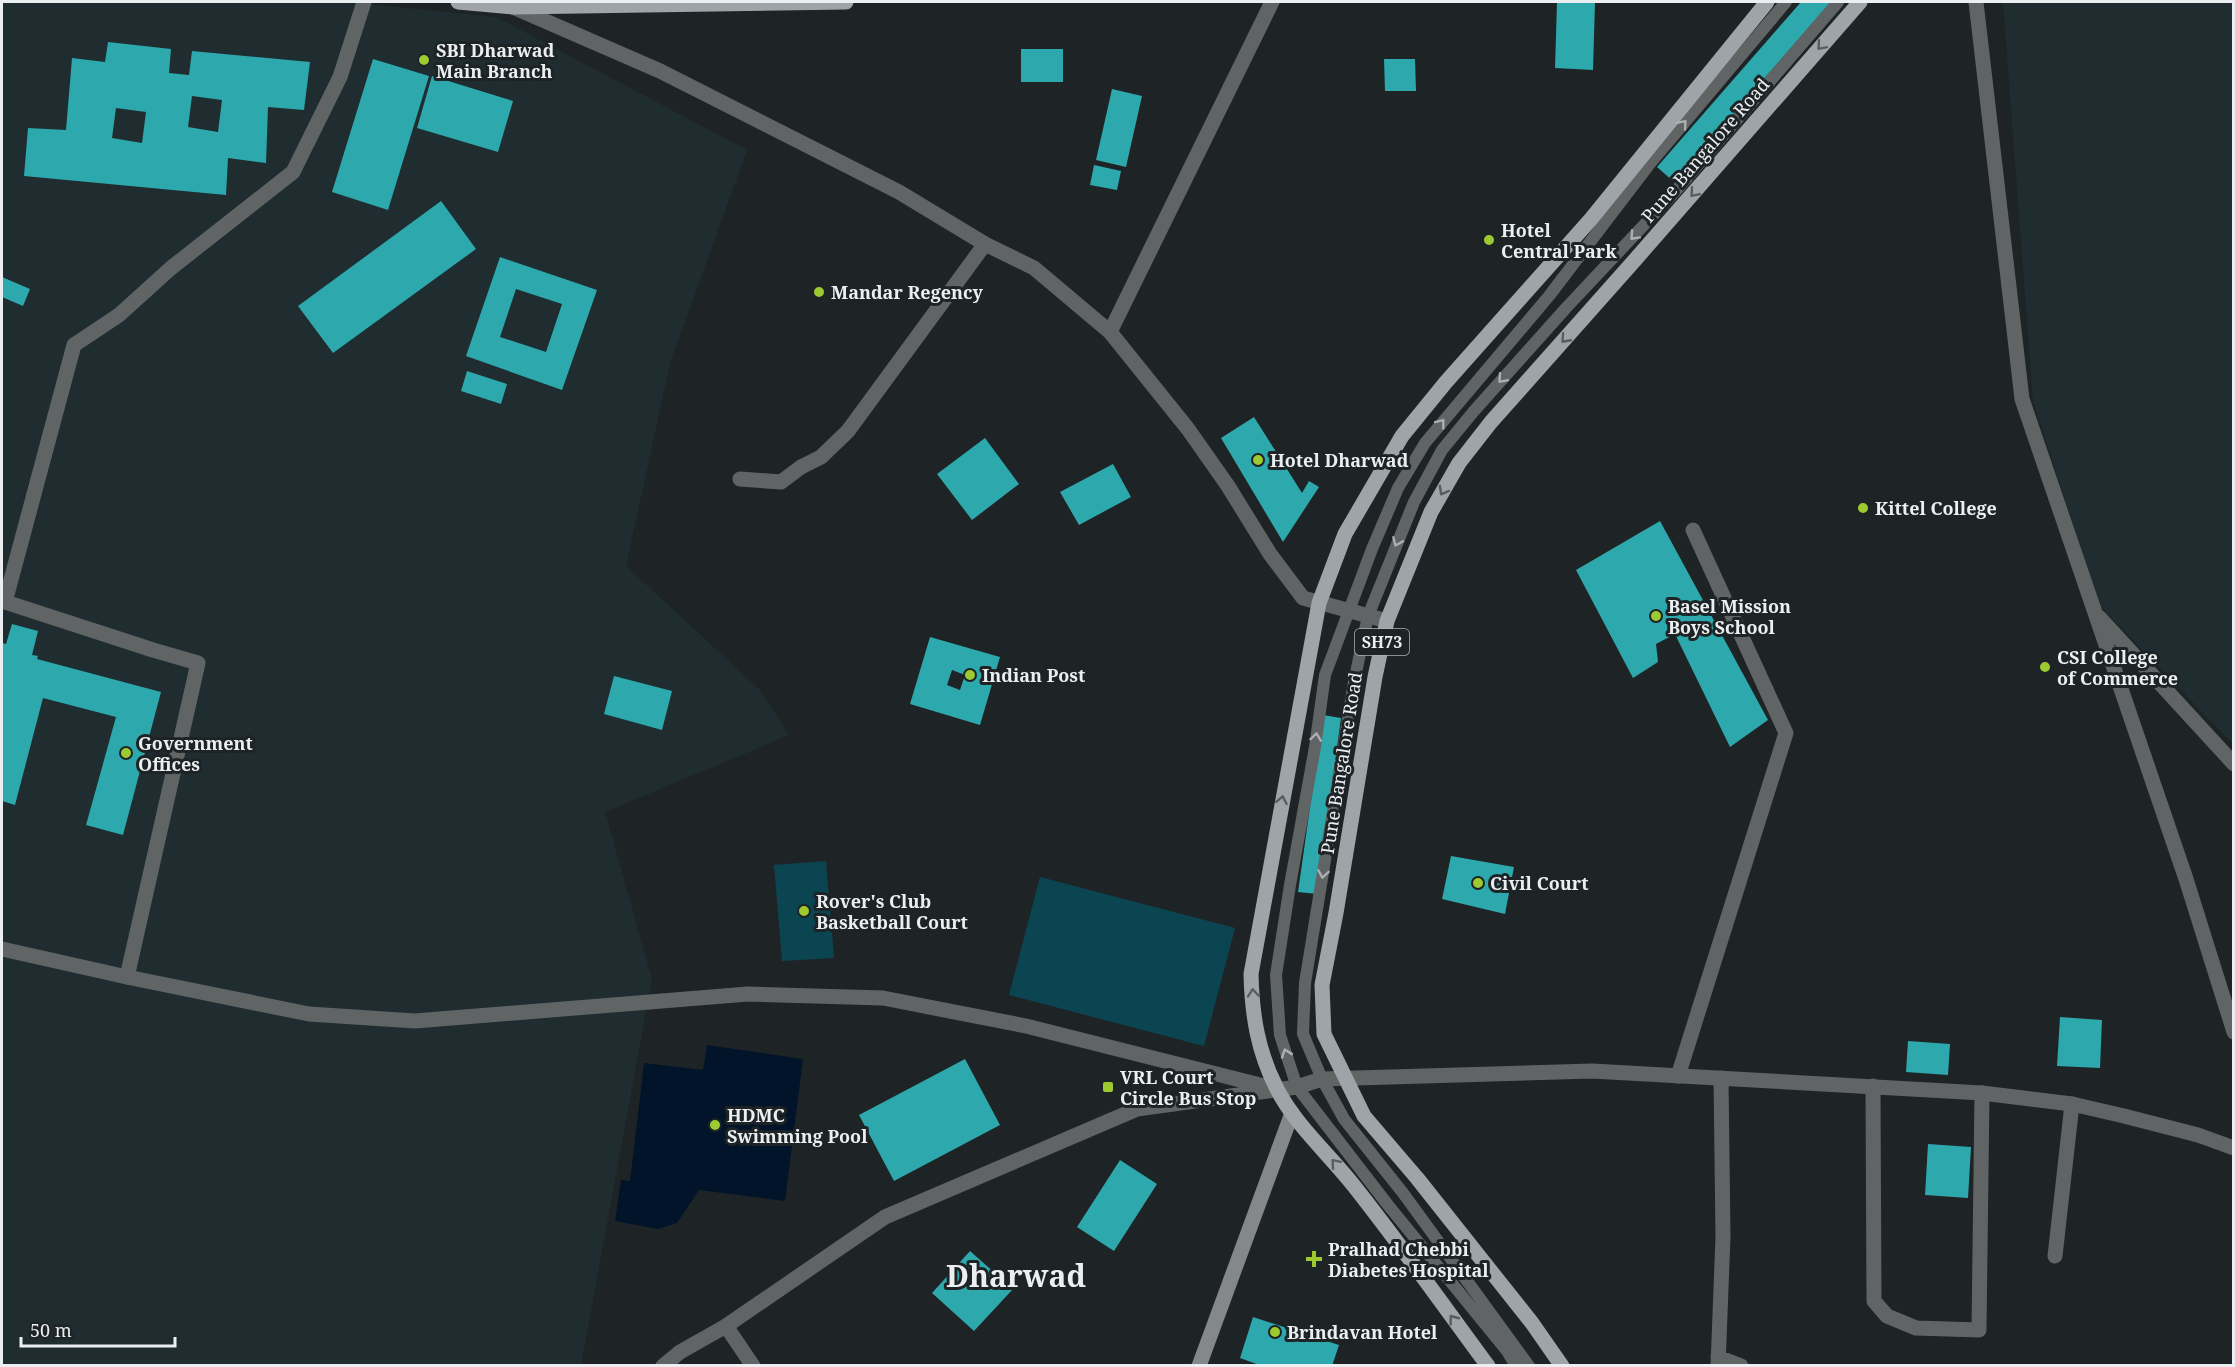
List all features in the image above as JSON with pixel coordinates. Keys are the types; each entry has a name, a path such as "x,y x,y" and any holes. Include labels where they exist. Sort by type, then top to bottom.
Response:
{"main road":[{"path":"458,2 512,4 846,2"},
{"path":"1488,1365 1388,1229 1292,1113 1277,1089 1256,1036 1251,974 1319,603 1345,534 1401,436 1446,381 1591,219 1767,2"},
{"name":"Pune Bangalore Road","path":"1562,1365 1532,1323 1417,1178 1364,1116 1324,1035 1322,985 1375,677 1387,621 1431,512 1459,463 1491,422 1860,2"},
{"path":"1199,1365 1292,1113"}],"street":[{"path":"127,977 198,663 3,601 74,345 119,315 171,268 293,172 340,77 364,2"},
{"path":"1110,332 1272,2"},
{"path":"1976,2 2022,399 2186,879 2234,1032"},
{"path":"512,4 670,76 899,192 986,244 1034,268 1110,332 1188,429 1228,486 1270,554 1303,598 1387,621"},
{"path":"740,479 781,482 801,467 821,457 848,431 986,244"},
{"path":"1678,1076 1786,733 1692,530"},
{"path":"2095,612 2234,764"},
{"path":"2,949 309,1014 415,1021 748,994 883,998 1026,1026 1277,1089"},
{"path":"663,1365 680,1352 726,1326 885,1217 1137,1108 1297,1087 1322,1079 1592,1071 1982,1092 2072,1104 2198,1135 2234,1148"},
{"path":"1721,1078 1723,1237 1718,1361 1741,1365"},
{"path":"1873,1086 1874,1301 1887,1316 1916,1329 1979,1330 1982,1092"},
{"path":"2055,1256 2072,1104"},
{"path":"726,1326 753,1365"}],"lane":[{"path":"1516,1365 1341,1146 1297,1087 1280,1035 1276,975 1325,675 1348,611 1398,488 1425,443 1548,296 1647,166 1786,2"},
{"path":"1529,1365 1403,1193 1344,1119 1322,1079 1303,1034 1305,983 1354,682 1368,616 1414,502 1442,450 1566,309 1673,194 1838,2"}],"shaded area":[{"path":"2,2 348,2 496,17 747,150 670,363 626,566 760,690 789,735 605,812 652,979 581,1365 2,1366"},
{"path":"2003,2 2233,2 2233,744 2099,605 2033,401"},
{"name":"Rover's Club Basketball Court","path":"826,861 834,958 782,961 774,865"},
{"path":"1040,877 1235,928 1204,1046 1009,995"},
{"name":"HDMC Swimming Pool","path":"707,1045 803,1059 785,1201 699,1190 677,1223 658,1229 615,1221 621,1180 630,1181 644,1063 703,1070"}],"building":[{"path":"1557,2 1595,2 1593,70 1555,68"},
{"path":"1801,2 1831,2 1674,182 1657,167"},
{"path":"108,42 171,49 169,73 189,75 192,51 310,62 304,110 268,107 266,163 228,158 226,195 24,176 28,128 66,130 72,58 105,62","holes":["192,96 222,100 218,132 188,127","116,108 146,112 142,143 112,138"]},
{"path":"1021,49 1063,49 1063,82 1021,82"},
{"path":"373,59 429,76 388,210 332,192"},
{"path":"1384,59 1415,59 1416,91 1385,91"},
{"path":"432,76 513,101 498,152 417,128"},
{"path":"1112,89 1142,96 1126,167 1096,160"},
{"path":"1094,165 1121,171 1117,190 1090,185"},
{"path":"441,201 476,249 333,353 298,306"},
{"path":"500,257 597,290 562,390 466,356","holes":["516,289 562,304 546,352 500,337"]},
{"path":"2,277 30,289 23,306 2,297"},
{"path":"467,371 507,384 501,404 461,391"},
{"name":"Hotel Dharwad","path":"1254,417 1302,493 1309,481 1319,487 1283,542 1221,438"},
{"path":"985,438 1019,484 972,520 937,474"},
{"path":"1113,464 1131,497 1079,525 1060,492"},
{"name":"Basel Mission Boys School","path":"1660,521 1768,720 1730,747 1675,634 1656,644 1658,662 1633,678 1576,570"},
{"name":"Government Offices","path":"12,624 38,631 32,655 38,656 37,659 161,692 123,835 86,825 116,717 43,698 15,805 2,801 2,643 6,644"},
{"path":"930,637 1000,657 980,725 910,704","holes":["952,670 965,675 960,690 947,685"]},
{"path":"614,676 672,691 662,730 604,714"},
{"path":"1323,715 1341,718 1317,894 1298,892"},
{"name":"Civil Court","path":"1451,856 1514,867 1505,914 1442,899"},
{"path":"2060,1017 2102,1020 2100,1068 2057,1066"},
{"path":"1908,1041 1950,1044 1948,1075 1906,1072"},
{"path":"965,1059 1000,1125 894,1181 859,1115"},
{"path":"1928,1144 1971,1147 1968,1198 1925,1195"},
{"path":"1120,1160 1157,1184 1114,1251 1077,1227"},
{"path":"970,1251 1013,1289 974,1331 932,1293"},
{"name":"Brindavan Hotel","path":"1253,1317 1339,1345 1332,1366 1262,1366 1240,1358"}],"place":[{"name":"SBI Dharwad Main Branch","path":"424,60"},
{"name":"Hotel Central Park","path":"1489,240"},
{"name":"Mandar Regency","path":"819,292"},
{"name":"Hotel Dharwad","path":"1258,460"},
{"name":"Kittel College","path":"1863,508"},
{"name":"Basel Mission Boys School","path":"1656,616"},
{"name":"CSI College of Commerce","path":"2045,667"},
{"name":"Indian Post","path":"970,675"},
{"name":"Government Offices","path":"126,753"},
{"name":"Civil Court","path":"1478,883"},
{"name":"Rover's Club Basketball Court","path":"804,911"},
{"name":"VRL Court Circle Bus Stop","path":"1108,1087"},
{"name":"HDMC Swimming Pool","path":"715,1125"},
{"name":"Pralhad Chebbi Diabetes Hospital","path":"1314,1259"},
{"name":"Brindavan Hotel","path":"1275,1332"}],"district":[{"name":"Dharwad","path":"1016,1275"}]}
